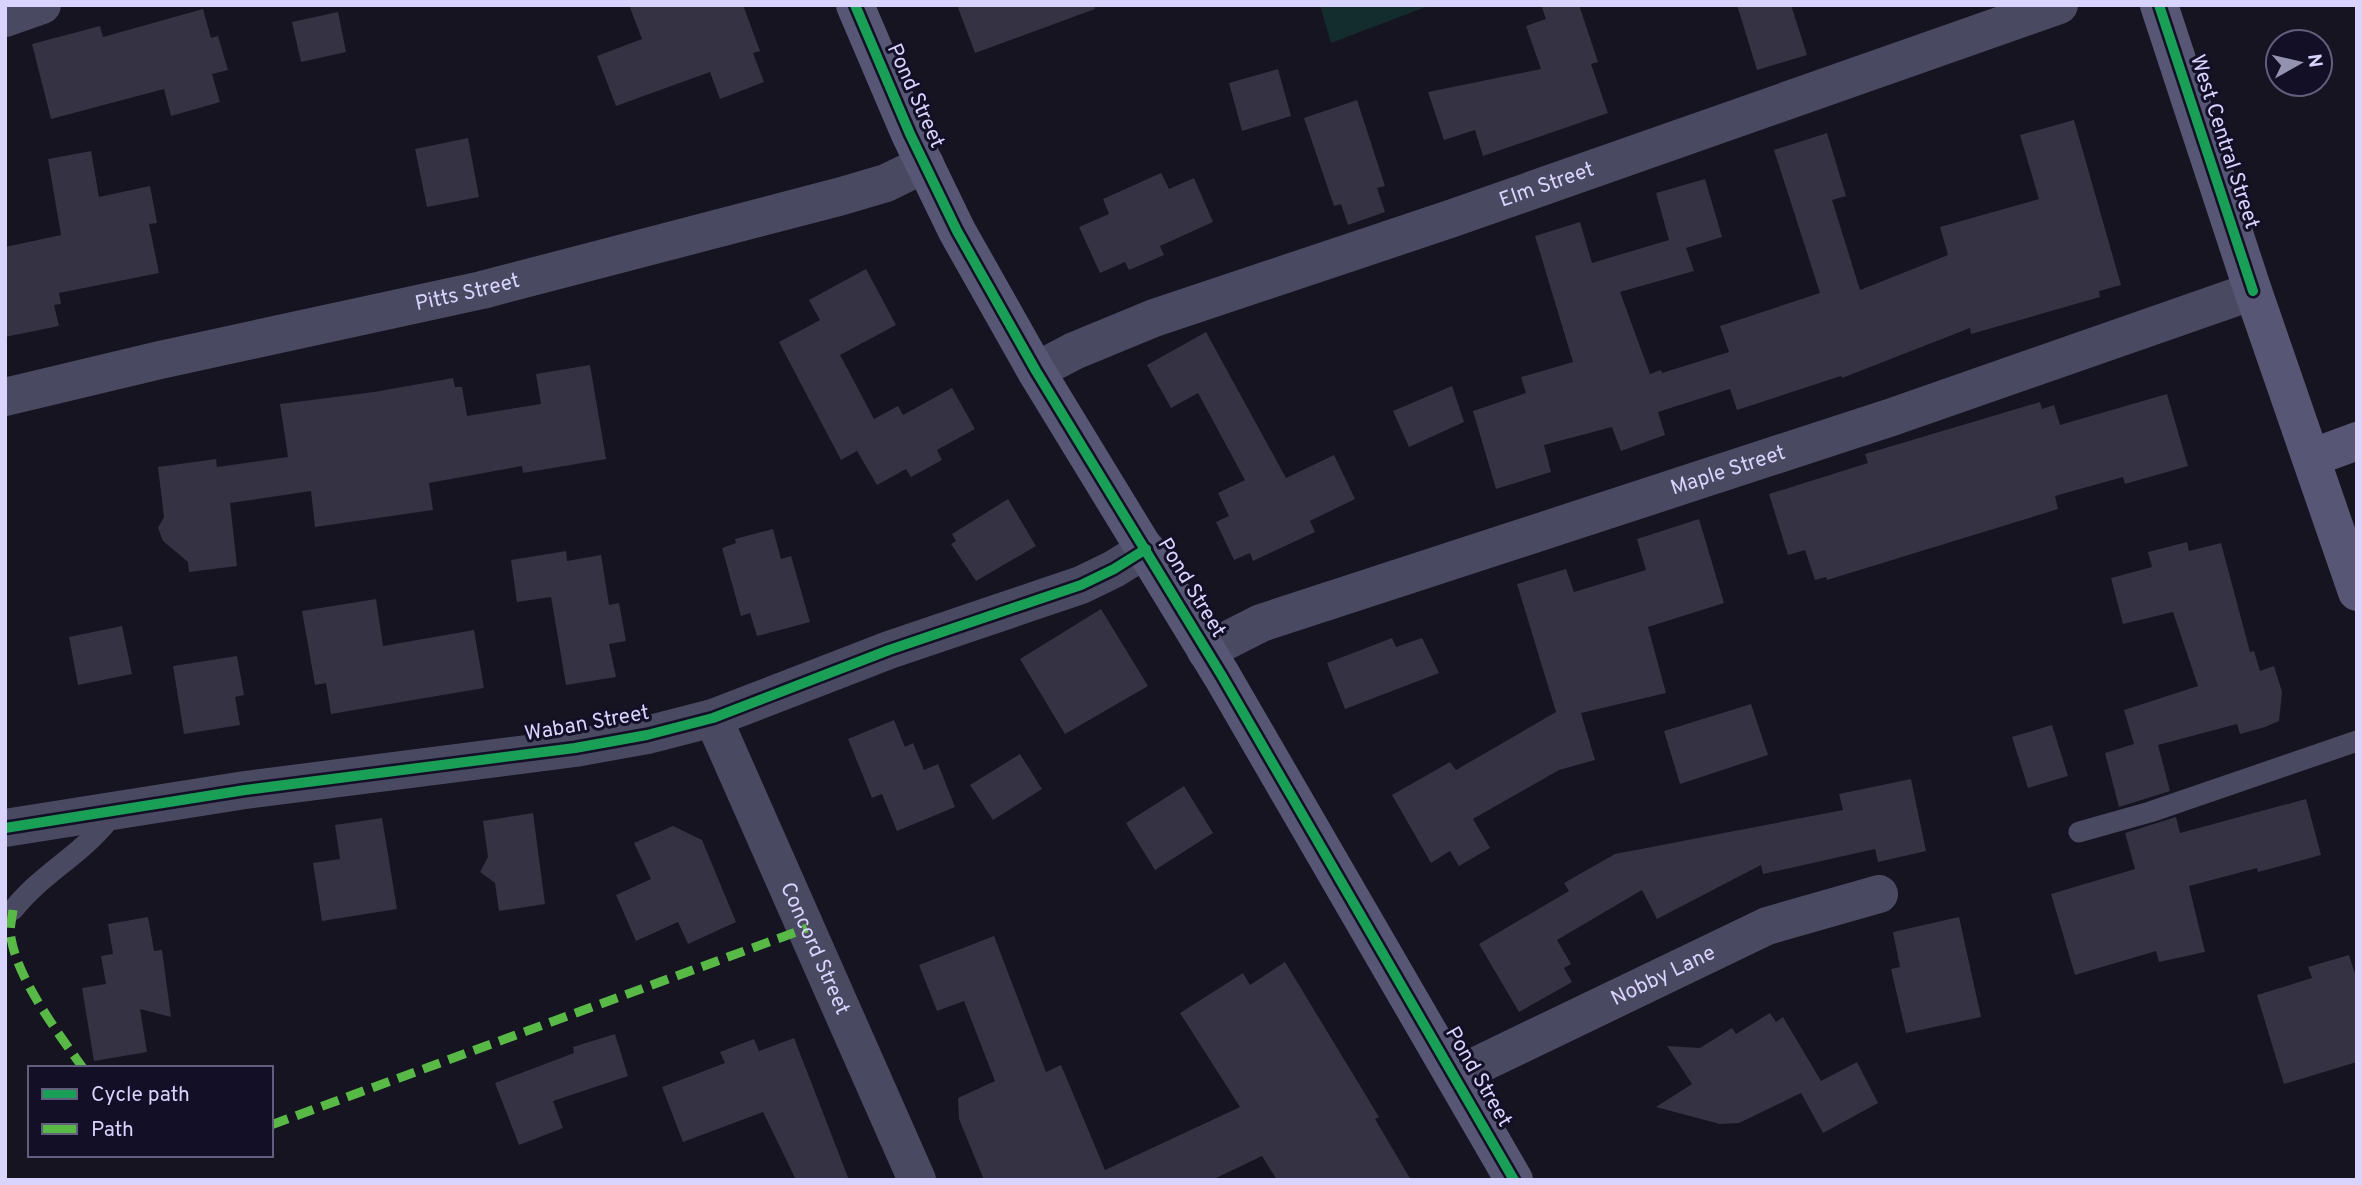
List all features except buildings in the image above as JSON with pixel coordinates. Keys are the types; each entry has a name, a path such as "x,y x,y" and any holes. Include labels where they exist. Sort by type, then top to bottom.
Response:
{"street":[{"path":"5,18 42,5"},
{"name":"Pond Street","path":"855,5 957,231 1036,370 1146,549 1514,1180"},
{"name":"Elm Street","path":"1036,370 1154,318 1450,219 2059,5"},
{"name":"West Central Street","path":"2159,5 2253,291 2357,592"},
{"name":"Pitts Street","path":"5,397 495,286 842,196 886,183 925,164"},
{"name":"Maple Street","path":"1206,651 1261,623 1892,416 2253,291"},
{"path":"2311,458 2357,441"},
{"name":"Waban Street","path":"5,828 245,790 575,748 647,735 713,718 900,646 1081,585 1146,549"},
{"name":"Concord Street","path":"713,718 917,1180"},
{"name":"Nobby Lane","path":"1455,1076 1767,926 1879,894"}],"lane":[{"path":"2079,832 2150,812 2357,741"},
{"path":"13,910 26,893 88,845 103,830 116,810"}],"green space":[{"path":"1320,5 1431,5 1331,43"}],"marked path":[{"path":"13,910 10,935 22,971 40,1006 82,1066"},
{"path":"273,1124 807,928"}],"cycle path":[{"path":"855,5 910,134 957,231 1036,371 1222,676 1514,1180"},
{"path":"2159,5 2253,291"},
{"path":"5,828 245,790 575,748 647,735 713,718 889,650 1081,585 1146,549"}]}
